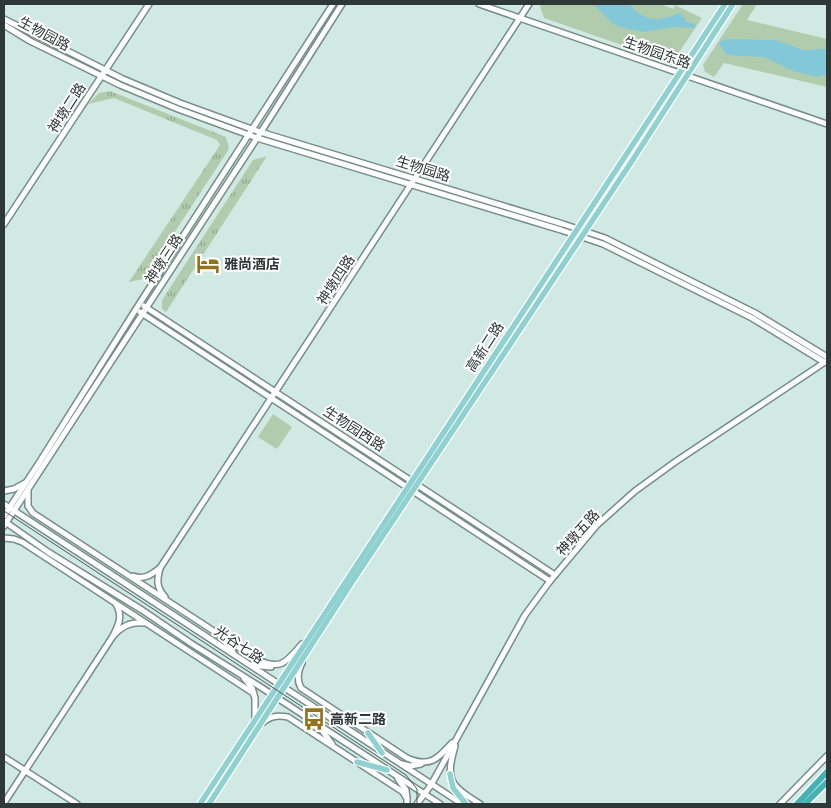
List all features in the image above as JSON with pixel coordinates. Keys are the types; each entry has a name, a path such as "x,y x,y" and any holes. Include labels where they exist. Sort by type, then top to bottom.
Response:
{"highway":[{"path":"797,804 827,772"},
{"path":"806,804 827,782"}],"main road":[{"name":"高新二路","path":"200,804 272,694 281,687 307,652 575,231 725,4"},
{"name":"高新二路","path":"209,804 262,723 317,627 632,161 733,4"},
{"path":"368,732 382,753"},
{"path":"356,762 387,770"},
{"path":"450,774 453,788 466,804"}],"street":[{"name":"神墩二路","path":"4,224 149,4"},
{"name":"神墩三路","path":"27,485 136,309 333,4"},
{"name":"神墩三路","path":"5,523 11,509 261,132 342,4"},
{"name":"生物园东路","path":"479,4 827,124"},
{"name":"神墩四路","path":"160,568 529,4"},
{"name":"生物园路","path":"4,19 105,71 180,103 261,132 575,231 752,318 826,360"},
{"name":"生物园路","path":"4,25 30,41 101,76 178,109 257,138 575,231"},
{"name":"生物园西路","path":"140,303 276,391 550,581"},
{"name":"生物园西路","path":"136,309 555,575"},
{"name":"神墩五路","path":"417,804 431,785 525,615 550,581 597,526 635,491 675,462 826,360"},
{"path":"4,491 27,485 28,506 48,533"},
{"name":"光谷七路","path":"4,504 462,804"},
{"name":"神墩三路","path":"4,516 11,509"},
{"path":"33,513 258,660 269,665 279,665"},
{"name":"光谷七路","path":"5,523 440,804"},
{"path":"5,538 18,535 27,538"},
{"path":"5,538 22,542 253,693 255,698"},
{"path":"48,552 63,569"},
{"path":"85,557 113,566"},
{"path":"128,575 144,578 160,568"},
{"path":"160,568 157,586 170,602"},
{"path":"4,803 113,636 120,623 116,604"},
{"path":"113,636 127,624 135,622 146,624"},
{"path":"248,664 268,668 279,665 288,660 317,627"},
{"path":"219,634 236,657"},
{"path":"167,637 192,644"},
{"path":"306,703 298,682 298,675 307,652"},
{"path":"240,674 252,688 255,698 255,720"},
{"path":"301,688 408,758 420,762 429,762"},
{"path":"279,715 288,717 403,792 407,801"},
{"path":"262,723 270,717 279,715 297,715 306,718"},
{"path":"319,726 334,747"},
{"path":"398,763 410,766 429,762 439,757 459,735"},
{"path":"459,735 450,765 450,774 459,790 480,804"},
{"path":"780,804 827,756"},
{"path":"4,757 78,804"},
{"path":"394,775 406,790 407,801"},
{"name":"神墩五路","path":"423,804 425,794"}],"green space":[{"path":"542,4 661,4 673,9 675,5 702,18 676,57 672,61 668,61 544,18 540,6"},
{"path":"743,4 757,4 747,20 827,39 827,87 724,63 714,77 705,72 703,65"},
{"path":"110,91 226,137 229,149 144,279 129,282 220,145 217,140 114,98 88,104 99,93"},
{"path":"267,156 166,312 162,309 162,300 253,160"},
{"path":"273,414 292,427 277,449 258,437"}],"water":[{"path":"593,4 629,4 637,12 651,19 670,17 680,13 686,22 696,24 694,28 674,27 644,32 620,27 612,23"},
{"path":"722,40 776,40 804,50 827,50 827,74 818,77 793,71 764,57 726,54 719,44"}],"tram line":[{"path":"4,511 406,775 417,789 417,804"}],"place":[{"name":"雅尚酒店","path":"208,264"},
{"name":"高新二路","path":"314,719"}]}
